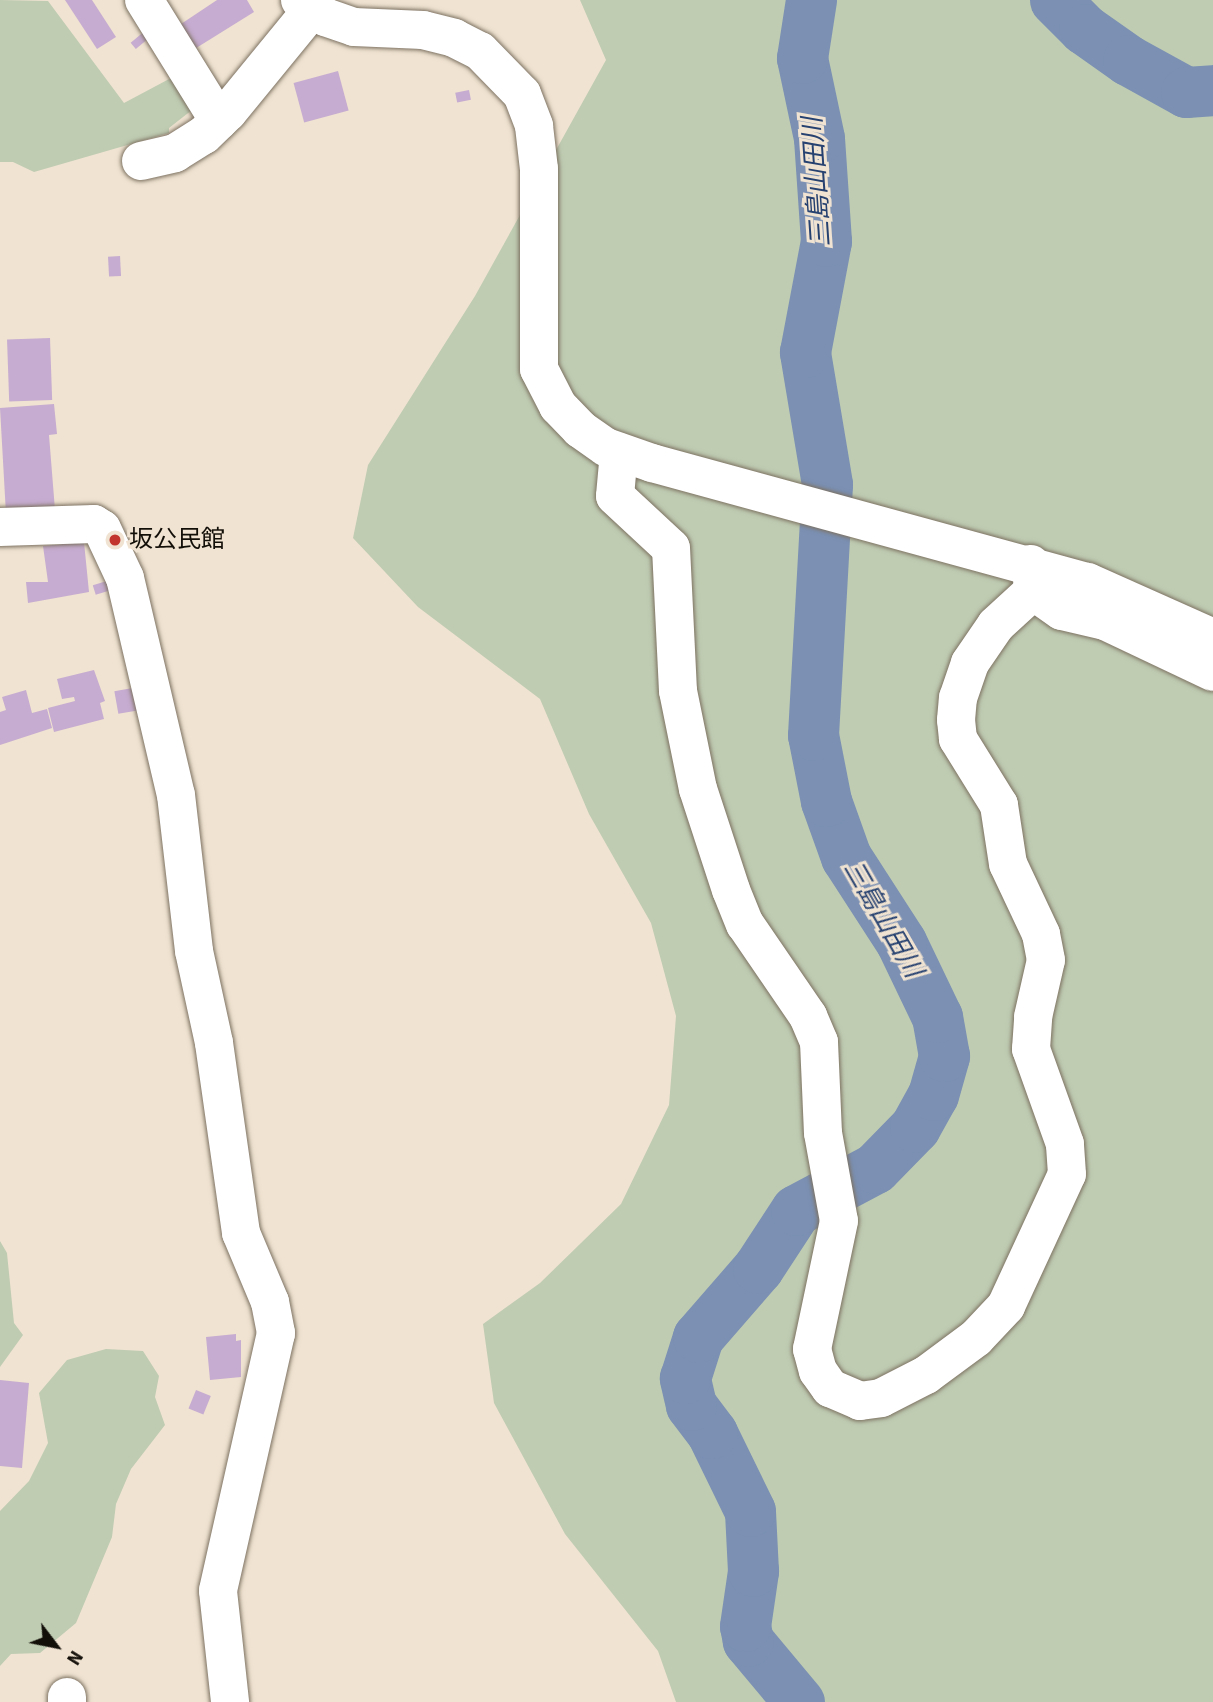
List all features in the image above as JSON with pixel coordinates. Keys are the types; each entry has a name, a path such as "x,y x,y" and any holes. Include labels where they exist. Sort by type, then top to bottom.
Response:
{"street":[{"path":"144,0 219,121"},
{"path":"141,161 175,153 219,121 306,4 354,27 423,30 454,38 480,51 522,94 534,126 539,169 539,369 558,406 580,429 619,452 862,517 1032,577 1088,582 1213,638"},
{"path":"619,452 615,496 671,548 678,691 698,789 731,890 745,924 808,1016 819,1042 823,1133 839,1221 813,1349 818,1371 830,1388 860,1401 881,1398 926,1375 976,1338 1006,1306 1067,1174 1065,1144 1031,1048 1046,960 1041,934 1008,864 999,805 958,739 956,720 970,663 1032,577"},
{"path":"0,527 94,524 102,530 125,578 176,795 194,951 214,1043 241,1233 270,1302 276,1334 218,1591 230,1702"},
{"path":"1032,577 1062,611 1105,621 1213,672"}],"green space":[{"path":"0,0 48,1 124,103 171,78 192,110 169,128 169,133 34,172 13,162 0,162"},
{"path":"580,0 1213,0 1213,1702 676,1702 658,1651 565,1534 494,1403 483,1324 540,1283 621,1204 669,1105 676,1016 651,923 589,814 540,699 418,607 353,538 368,465 475,296 606,60"},
{"path":"0,1241 7,1253 14,1323 23,1335 0,1367"},
{"path":"106,1349 143,1351 159,1376 155,1397 165,1425 131,1469 116,1504 112,1537 76,1623 40,1653 11,1654 0,1666 0,1511 29,1481 48,1443 39,1393 67,1360"}],"building":[{"path":"65,0 92,0 116,37 97,49"},
{"path":"217,0 247,0 254,12 193,50 178,26"},
{"path":"146,30 151,36 136,49 131,43"},
{"path":"338,71 349,111 304,123 294,83"},
{"path":"469,90 471,100 457,102 455,93"},
{"path":"120,256 121,276 109,277 108,257"},
{"path":"50,338 52,400 9,401 7,340"},
{"path":"54,404 57,434 49,435 55,510 6,514 0,408"},
{"path":"84,542 89,592 28,603 26,582 48,582 43,546"},
{"path":"110,580 113,590 96,595 93,585"},
{"path":"94,670 105,701 100,703 104,719 54,732 48,708 75,701 74,697 62,699 57,679"},
{"path":"138,687 142,710 118,714 114,691"},
{"path":"26,690 32,713 47,709 52,728 0,745 0,712 6,710 2,697"},
{"path":"236,1334 236,1341 241,1340 241,1377 210,1380 206,1337"},
{"path":"0,1380 29,1383 22,1468 0,1466"},
{"path":"196,1390 211,1396 203,1415 189,1409"}],"waterway":[{"name":"三島山田川","path":"799,1702 748,1641 745,1626 753,1571 750,1511 712,1433 691,1405 685,1378 698,1337 758,1268 796,1210 875,1168 915,1127 933,1095 944,1056 937,1017 901,942 846,857 826,801 813,735 827,484 805,352 826,241 819,138 802,58 811,0"},
{"name":"三島山田川","path":"1055,0 1084,29 1128,60 1186,92 1213,90"}],"place":[{"name":"坂公民館","path":"115,540"}]}
